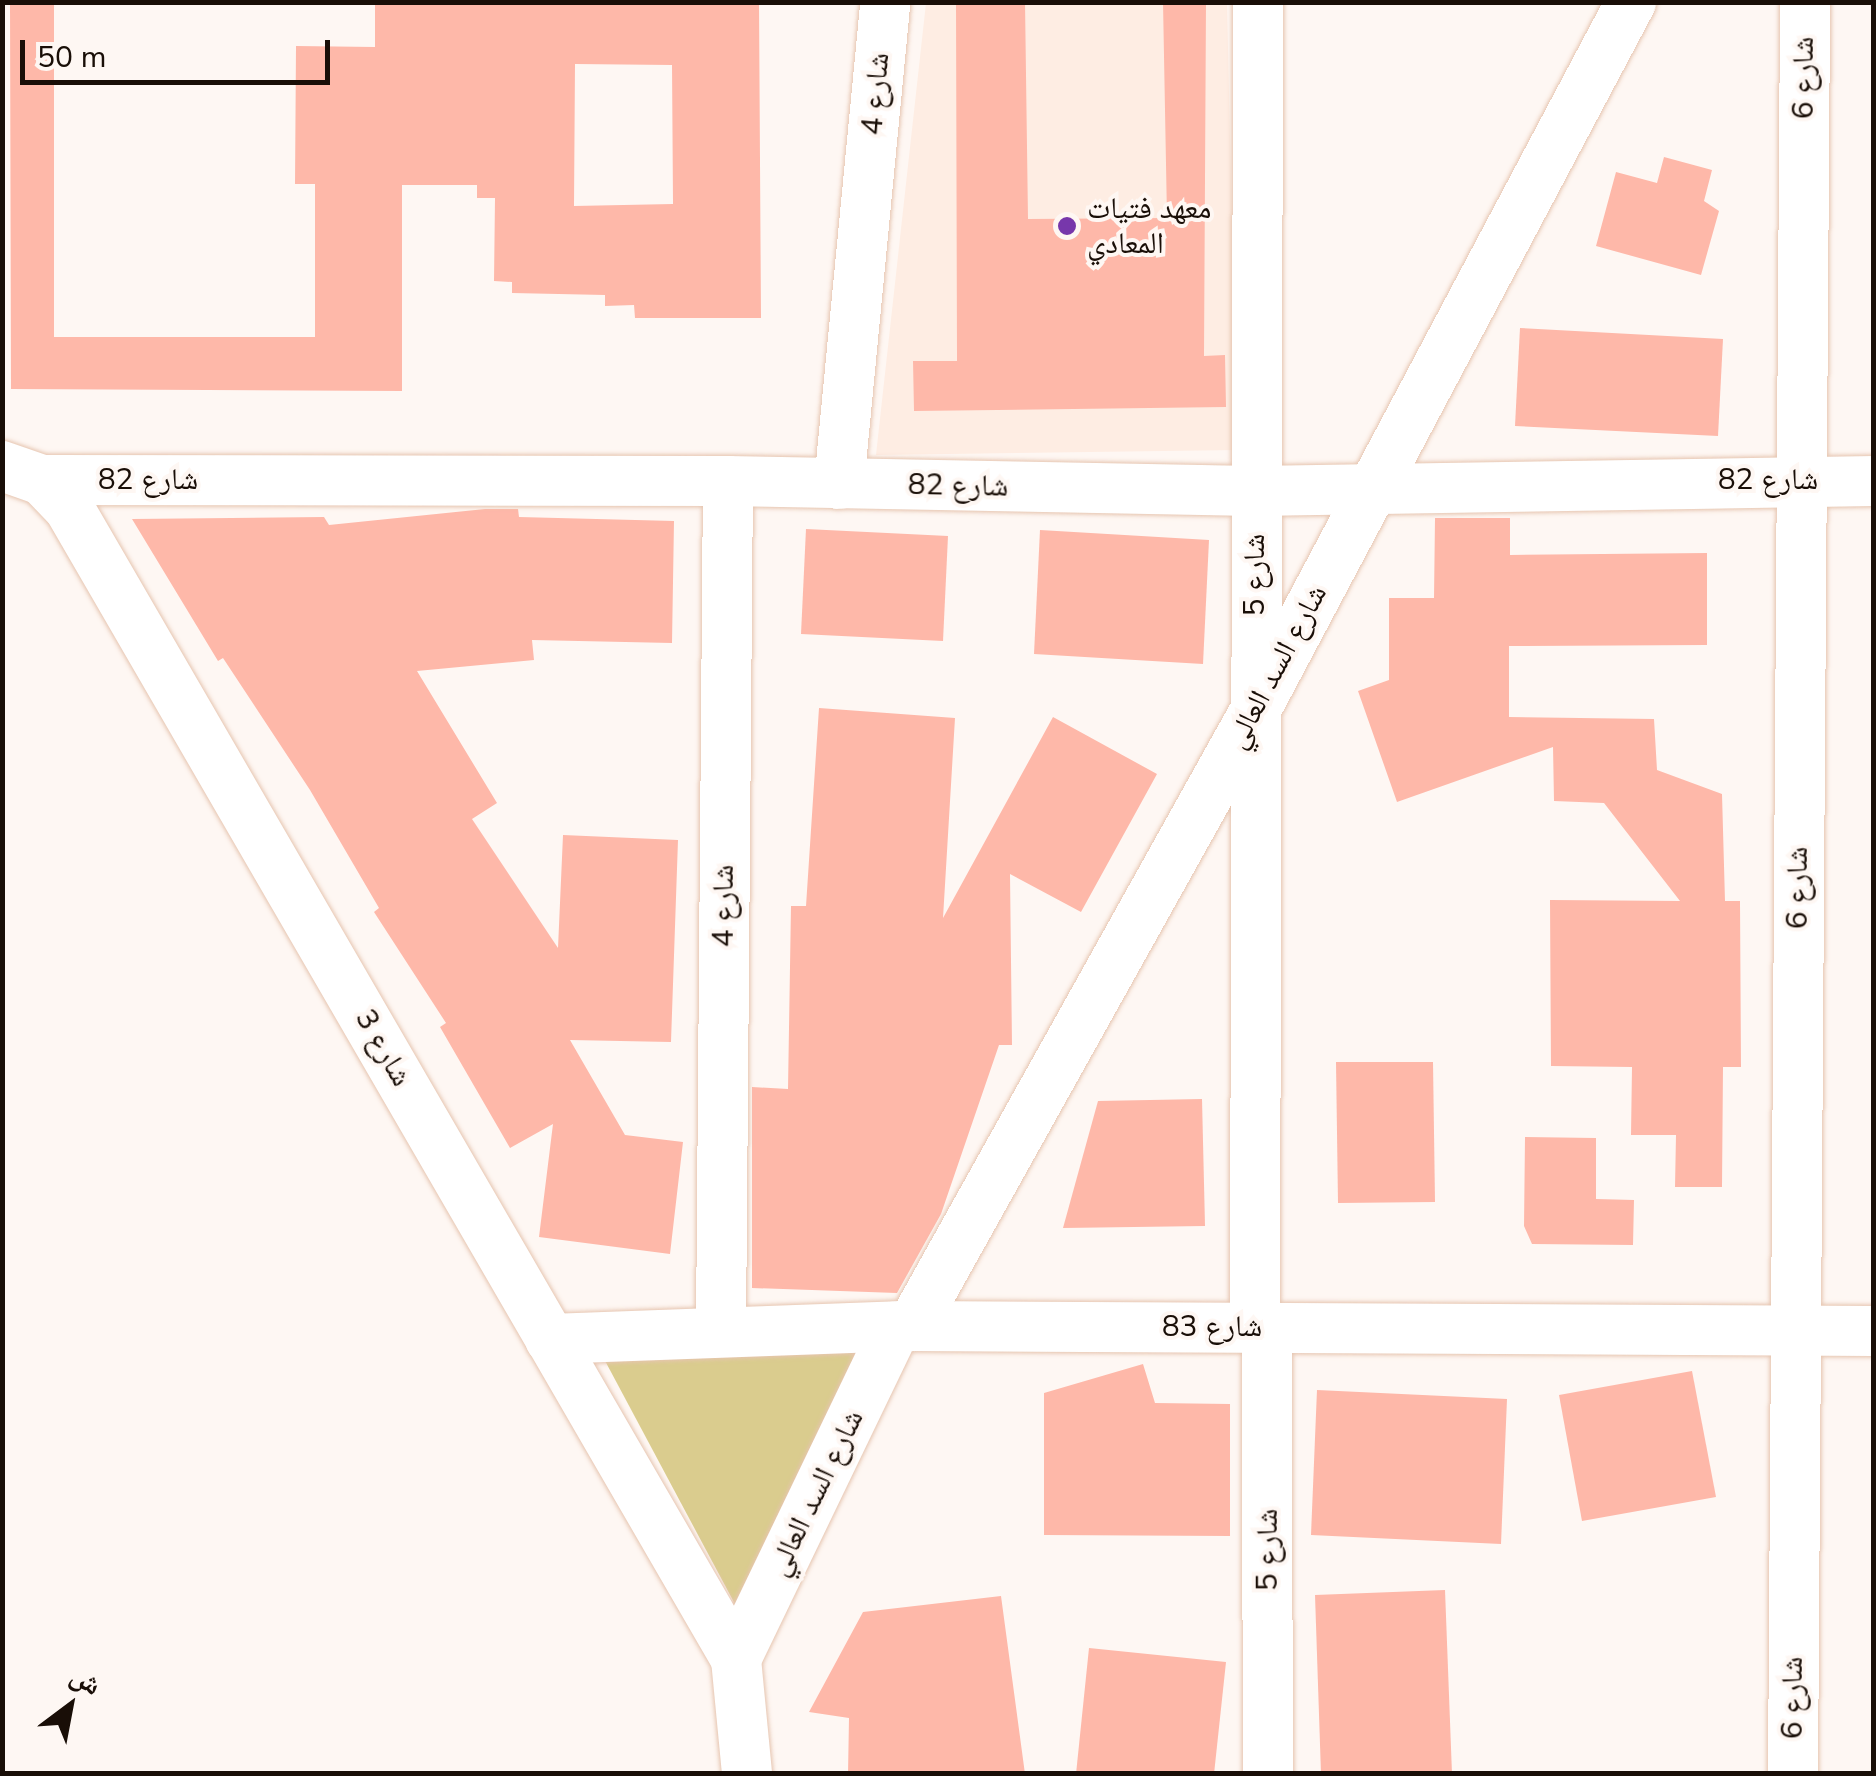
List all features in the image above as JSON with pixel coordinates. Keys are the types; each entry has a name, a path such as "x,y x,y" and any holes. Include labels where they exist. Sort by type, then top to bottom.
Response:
{"street":[{"name":"شارع 4","path":"840,484 884,2"},
{"name":"شارع 5","path":"1258,2 1255,711 1268,1774"},
{"name":"شارع السد العالي","path":"736,1660 904,1326 1255,711 1630,2"},
{"name":"شارع 6","path":"1794,1774 1804,2"},
{"name":"شارع 82","path":"22,473 1255,490 1874,480"},
{"name":"شارع 3","path":"22,473 88,538 736,1660"},
{"name":"شارع 4","path":"721,1331 728,481"},
{"name":"شارع 83","path":"550,1339 904,1326 1874,1331"},
{"path":"736,1660 748,1774"}],"shaded area":[{"name":"معهد فتيات المعادي","path":"926,3 1227,3 1237,450 876,455"},
{"path":"859,1350 737,1608 603,1357"}],"building":[{"path":"10,2 54,2 54,337 315,337 315,184 295,184 296,46 375,47 375,2 759,2 761,318 635,318 634,305 605,306 605,295 512,293 512,282 494,281 495,198 477,198 477,185 402,185 402,391 11,389","holes":["575,64 672,65 673,204 574,206"]},
{"path":"956,2 1025,2 1028,219 1167,218 1163,2 1206,2 1204,356 1225,355 1226,407 914,411 913,361 957,361"},
{"path":"1664,157 1712,170 1704,201 1719,211 1701,275 1596,246 1616,172 1657,183"},
{"path":"1520,328 1723,339 1718,436 1515,426"},
{"path":"518,509 519,517 674,521 672,643 532,640 534,660 417,671 497,803 472,819 558,948 563,835 678,840 671,1042 570,1040 625,1135 683,1142 670,1254 539,1237 553,1124 510,1148 440,1027 446,1023 374,912 379,908 310,790 223,658 218,661 132,519 324,517 329,525"},
{"path":"1435,518 1510,518 1510,555 1707,553 1707,645 1509,646 1509,717 1654,719 1657,770 1722,794 1725,901 1740,901 1741,1067 1723,1067 1722,1187 1675,1187 1676,1135 1631,1135 1632,1067 1551,1066 1550,900 1680,901 1604,803 1554,801 1553,747 1397,802 1358,691 1389,680 1389,598 1434,598"},
{"path":"806,529 948,536 943,641 801,634"},
{"path":"1040,530 1209,540 1203,664 1034,654"},
{"path":"819,708 955,718 943,918 1053,717 1157,774 1081,912 1010,874 1012,1045 999,1045 941,1214 897,1293 752,1288 752,1087 788,1089 791,906 806,906"},
{"path":"1336,1062 1433,1062 1435,1202 1338,1203"},
{"path":"1202,1099 1205,1226 1063,1228 1098,1101"},
{"path":"1525,1137 1596,1138 1596,1199 1634,1200 1633,1245 1532,1244 1524,1226"},
{"path":"1143,1364 1155,1403 1230,1404 1230,1536 1044,1535 1044,1393"},
{"path":"1692,1371 1716,1497 1582,1521 1559,1395"},
{"path":"1317,1390 1507,1399 1501,1544 1311,1535"},
{"path":"1445,1590 1452,1774 1321,1774 1315,1595"},
{"path":"1001,1596 1025,1774 848,1774 849,1718 809,1712 863,1612"},
{"path":"1089,1648 1226,1662 1214,1774 1076,1774"}],"place":[{"name":"معهد فتيات المعادي","path":"1067,226"}]}
